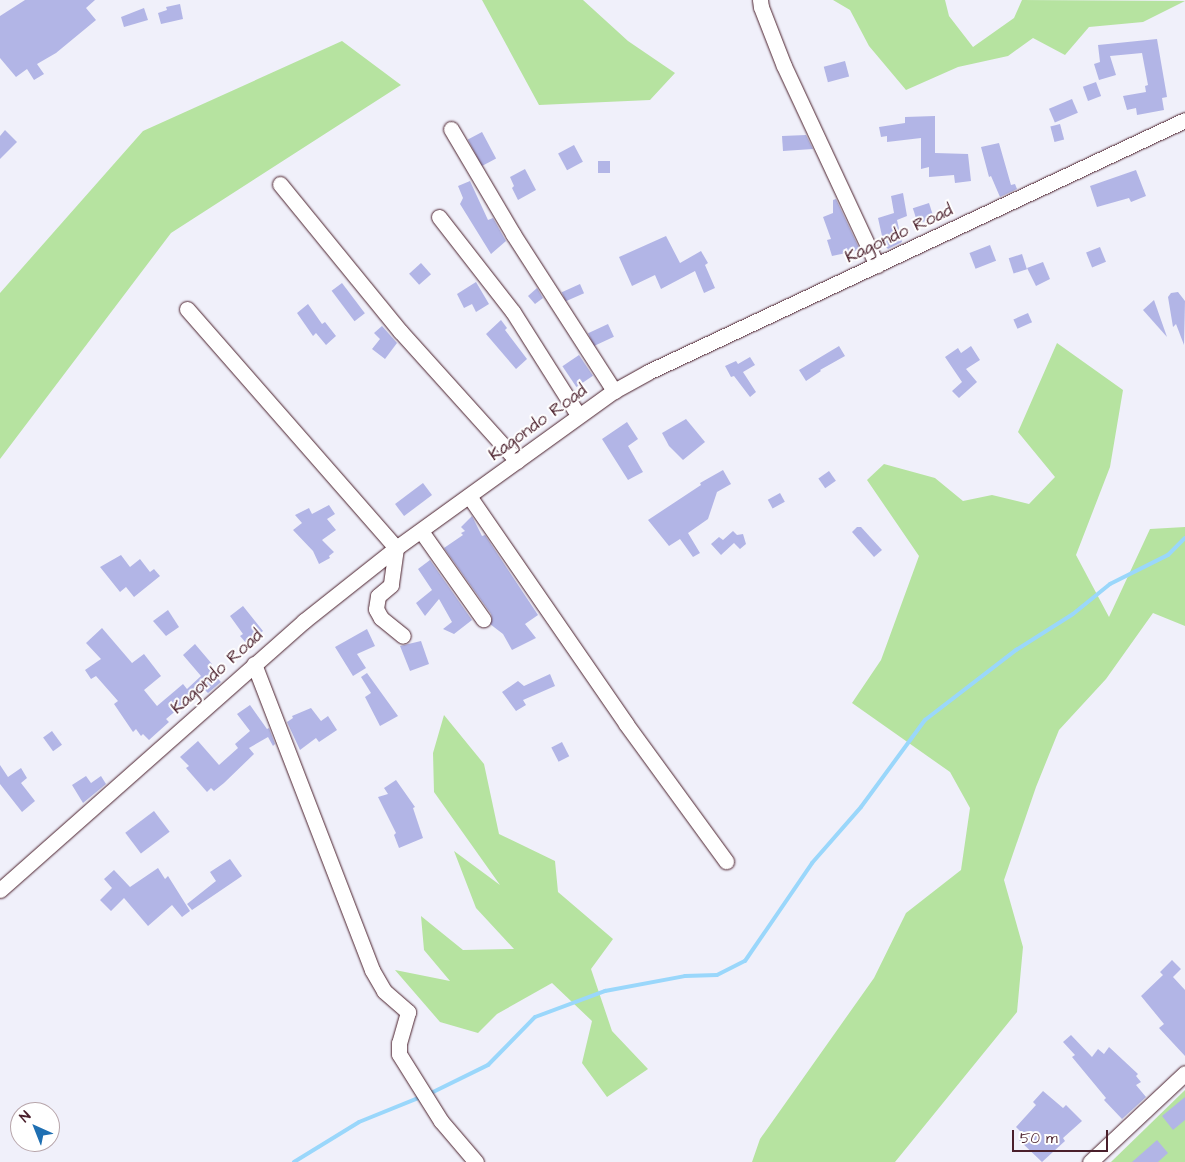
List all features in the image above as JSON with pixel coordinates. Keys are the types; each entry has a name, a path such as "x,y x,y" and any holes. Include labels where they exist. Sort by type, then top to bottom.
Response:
{"street":[{"path":"760,0 784,66 876,265"},
{"name":"Kagondo Road","path":"0,890 304,621 396,548 578,415 648,372 1185,120"},
{"path":"451,129 512,234 614,392"},
{"path":"280,184 400,331 517,461"},
{"path":"439,218 513,312 578,415"},
{"path":"187,309 396,548 391,585 378,596 376,609 381,618 403,636"},
{"path":"469,496 626,724 726,861"},
{"path":"421,531 483,619"},
{"path":"254,664 372,970 384,991 408,1012 399,1043 399,1054 440,1121 476,1162"},
{"path":"1090,1162 1185,1073"}],"green space":[{"path":"482,0 583,0 628,41 675,73 650,100 539,105"},
{"path":"833,0 945,0 949,16 973,47 1014,18 1022,0 1185,1 1143,22 1089,27 1065,55 1033,38 1008,56 958,67 906,90 869,46 850,10"},
{"path":"342,41 401,85 171,233 0,459 0,293 143,131"},
{"path":"1057,343 1123,390 1110,467 1076,555 1109,617 1150,529 1185,527 1185,626 1153,613 1106,679 1059,730 1036,787 1004,880 1023,947 1017,1012 895,1162 752,1162 760,1139 874,978 906,913 961,870 970,808 950,772 852,703 881,660 919,556 867,480 884,464 935,478 963,501 992,495 1029,504 1055,477 1018,432"},
{"path":"444,715 484,764 499,834 555,861 558,892 613,939 591,969 612,1031 648,1069 607,1097 582,1063 592,1021 552,983 497,1014 478,1033 440,1022 395,970 450,981 424,950 421,916 463,950 514,949 476,908 454,851 500,885 434,792 433,753"},
{"path":"1185,1090 1185,1162 1111,1162"}],"building":[{"path":"25,0 95,0 86,8 96,20 56,53 37,64 44,74 34,80 27,69 16,77 0,58 0,16"},
{"path":"180,4 183,19 161,24 158,13 167,10 166,7"},
{"path":"144,8 148,20 124,27 121,17"},
{"path":"1157,39 1167,97 1162,98 1164,110 1137,115 1136,108 1127,110 1123,96 1146,92 1145,86 1148,85 1142,53 1110,56 1116,75 1099,80 1094,64 1100,62 1098,45"},
{"path":"845,61 849,76 828,82 824,67"},
{"path":"1096,82 1101,96 1088,101 1083,87"},
{"path":"1072,99 1078,113 1055,123 1049,109"},
{"path":"935,116 935,153 968,154 971,181 955,183 954,175 929,177 929,167 921,169 921,138 887,142 887,136 881,137 879,127 905,123 905,117"},
{"path":"1060,124 1064,139 1054,142 1050,127"},
{"path":"5,130 17,142 0,159 0,136"},
{"path":"482,132 496,158 482,166 468,140"},
{"path":"806,135 813,149 783,151 782,136"},
{"path":"999,143 1011,185 1015,184 1017,189 1000,197 991,176 989,177 981,147"},
{"path":"574,145 583,162 567,170 558,153"},
{"path":"598,161 610,161 610,173 598,173"},
{"path":"525,169 536,190 518,200 512,188 514,186 510,177"},
{"path":"1136,170 1146,196 1131,202 1129,198 1097,207 1090,186"},
{"path":"470,181 488,220 493,218 506,241 491,254 460,204 463,198 458,186"},
{"path":"903,193 907,216 897,220 902,242 888,249 884,245 878,218 894,213 891,196"},
{"path":"836,199 860,250 832,256 827,240 831,239 823,217 833,213 833,200"},
{"path":"929,203 934,218 918,223 913,208"},
{"path":"666,236 680,263 701,251 708,263 705,265 715,288 704,293 695,271 661,289 655,275 632,286 619,257"},
{"path":"990,245 996,261 976,269 969,253"},
{"path":"1100,247 1106,262 1092,267 1086,253"},
{"path":"1022,254 1027,269 1014,274 1009,258"},
{"path":"1043,262 1050,279 1036,286 1027,268"},
{"path":"421,263 431,274 419,285 409,274"},
{"path":"476,282 489,304 476,312 472,304 464,308 457,294"},
{"path":"342,283 365,313 354,321 332,291"},
{"path":"580,284 584,293 566,301 562,292"},
{"path":"537,288 543,298 535,304 528,296"},
{"path":"1178,292 1185,301 1184,345 1176,324 1173,327 1168,297 1171,293"},
{"path":"1154,300 1167,337 1143,310"},
{"path":"308,304 322,324 325,322 336,336 326,345 316,333 313,336 297,313"},
{"path":"1028,313 1032,322 1017,329 1013,320"},
{"path":"501,320 507,328 505,330 527,359 516,369 486,334"},
{"path":"608,324 614,337 594,346 588,333"},
{"path":"382,326 397,343 385,359 372,349 380,339 374,333"},
{"path":"839,346 845,356 820,370 806,381 799,370"},
{"path":"971,346 980,360 966,369 977,382 959,398 952,391 962,382 945,357 958,348 961,353"},
{"path":"579,355 593,376 576,387 562,366"},
{"path":"750,357 755,365 743,372 756,392 750,397 734,376 731,377 725,366 736,361 738,364"},
{"path":"686,419 705,442 683,460 669,446 662,433"},
{"path":"627,422 638,439 628,446 643,472 628,480 602,439"},
{"path":"723,470 731,484 717,492 708,519 688,533 700,553 693,557 680,539 669,546 648,520 701,485 700,483"},
{"path":"829,471 836,481 825,488 818,478"},
{"path":"423,483 432,495 404,516 395,504"},
{"path":"780,493 785,502 773,509 768,500"},
{"path":"329,505 335,514 327,519 336,530 322,540 334,552 329,556 330,558 319,564 313,551 293,530 302,523 295,515 309,508 312,514"},
{"path":"472,516 482,536 485,535 538,615 525,624 536,638 512,650 503,634 490,624 491,614 444,548 463,535 461,533 465,531 461,527"},
{"path":"857,527 861,527 882,550 874,557 852,532"},
{"path":"733,531 737,535 743,534 746,544 740,549 734,543 721,555 711,544 719,537 723,540"},
{"path":"121,555 130,567 140,559 150,572 154,569 160,576 134,597 126,587 120,592 100,567"},
{"path":"430,560 472,620 454,634 443,629 452,622 439,599 425,616 416,603 432,590 418,569"},
{"path":"243,606 263,631 247,644 240,636 243,634 230,616"},
{"path":"168,610 179,627 166,636 153,621"},
{"path":"102,628 132,663 144,654 161,676 144,690 157,706 183,684 187,689 201,676 183,655 195,644 212,664 208,668 221,682 208,693 203,688 166,719 169,722 149,740 143,734 141,736 136,729 133,732 114,704 118,701 96,676 91,679 85,670 101,659 86,643"},
{"path":"367,629 375,646 357,654 366,668 353,676 335,647"},
{"path":"421,641 429,664 410,671 400,646"},
{"path":"367,673 398,716 380,726 365,697 371,693 361,677"},
{"path":"550,674 555,686 523,700 526,705 516,711 502,692 518,681 524,686"},
{"path":"250,705 267,729 269,728 275,744 273,746 268,737 249,748 254,754 224,783 214,791 211,788 207,792 186,768 189,766 180,757 198,741 219,765 238,748 235,744 250,731 237,714"},
{"path":"311,708 321,721 328,716 337,730 319,742 316,738 300,750 287,722 293,718 292,716"},
{"path":"52,731 62,745 53,751 43,737"},
{"path":"562,742 569,756 559,762 551,747"},
{"path":"0,765 8,777 21,768 27,778 21,783 35,801 22,812 0,784"},
{"path":"86,776 91,783 101,776 106,784 83,803 72,785"},
{"path":"396,780 415,807 413,808 423,838 399,848 394,835 396,833 378,797 388,794 384,788"},
{"path":"154,811 170,832 141,853 125,833"},
{"path":"230,859 242,876 192,910 187,904 216,881 210,872"},
{"path":"158,868 165,879 168,876 190,911 182,917 172,905 148,926 124,898 111,911 100,900 112,888 104,879 114,870 130,887"},
{"path":"1172,960 1181,969 1173,977 1185,990 1185,1056 1159,1028 1164,1024 1141,996 1163,975 1160,972"},
{"path":"1071,1035 1092,1057 1098,1049 1104,1054 1109,1047 1138,1074 1136,1076 1141,1082 1136,1085 1146,1097 1122,1119 1104,1100 1106,1098 1072,1057 1075,1055 1063,1042"},
{"path":"1043,1091 1063,1108 1066,1105 1082,1121 1063,1138 1065,1141 1042,1162 1019,1140 1024,1135 1016,1127 1036,1105 1033,1102"},
{"path":"1185,1097 1185,1120 1173,1130 1162,1116"},
{"path":"1157,1140 1168,1153 1158,1162 1132,1162"}],"waterway":[{"path":"429,1094 488,1065 535,1017 605,991 685,976 717,975 745,961 812,863 861,807 925,720 1016,650 1073,614 1110,584 1168,555 1185,538"},
{"path":"294,1162 359,1122 421,1097"}]}
